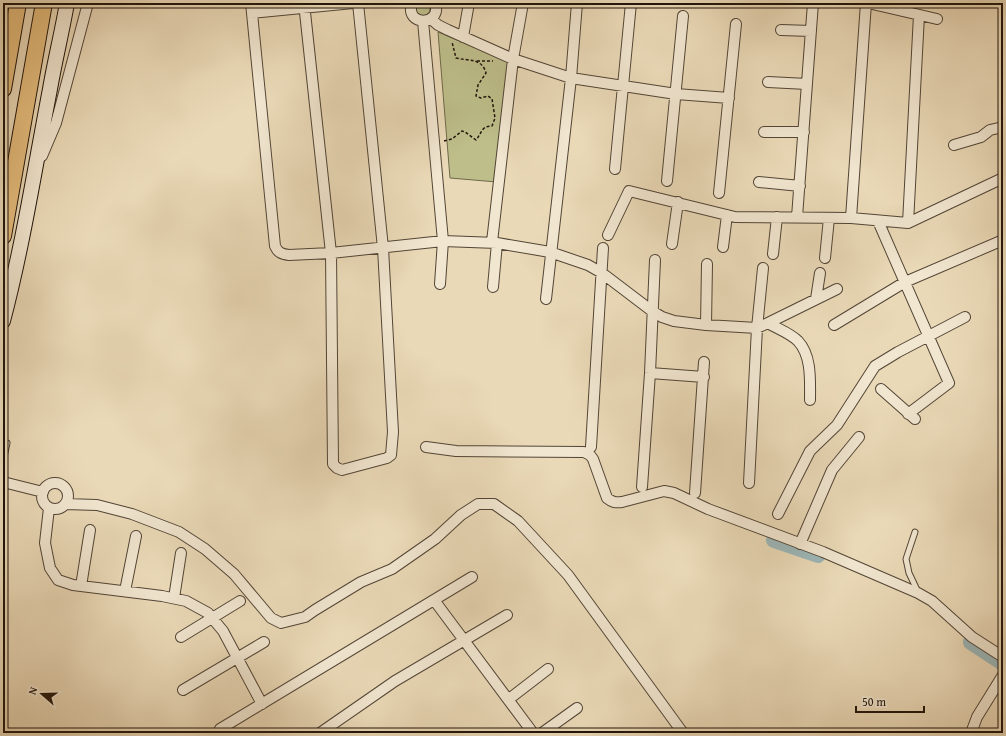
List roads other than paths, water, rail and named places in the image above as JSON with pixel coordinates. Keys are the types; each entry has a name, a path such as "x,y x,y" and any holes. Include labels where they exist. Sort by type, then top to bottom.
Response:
{"main road":[{"path":"3,89 18,3"},
{"path":"3,236 44,3"},
{"path":"3,321 15,272 68,3"}],"street":[{"path":"35,172 56,123 88,3"},
{"path":"251,3 275,246 278,252 283,254 331,253 443,241 495,243 550,252 588,265 602,273 662,317 674,321 706,325 757,328 837,289"},
{"path":"252,14 304,5 353,3"},
{"path":"304,5 331,253 333,464 336,468 342,470 382,460 391,455 393,432 383,248 358,3"},
{"path":"412,3 410,10 416,19 427,20 513,62 571,78 623,87 676,94 729,98"},
{"path":"435,3 436,11 427,20 434,144 443,241 440,284"},
{"path":"463,37 469,3"},
{"path":"493,287 495,243 513,62 523,3"},
{"path":"546,299 550,252 571,78 577,3"},
{"path":"615,169 631,3"},
{"path":"797,217 813,3"},
{"path":"851,218 867,3 937,19"},
{"path":"908,223 919,15"},
{"path":"667,181 683,16"},
{"path":"719,193 736,24"},
{"path":"781,30 811,31"},
{"path":"768,82 807,84"},
{"path":"954,146 981,137 990,130 1003,127"},
{"path":"764,132 804,132"},
{"path":"608,235 629,191 735,217 851,218 908,223 1003,178"},
{"path":"759,182 800,186"},
{"path":"672,244 678,202"},
{"path":"724,247 727,215"},
{"path":"773,254 777,217"},
{"path":"825,258 829,218"},
{"path":"878,221 949,383 912,416 881,389"},
{"path":"834,325 905,282 1003,240"},
{"path":"591,447 603,248"},
{"path":"642,487 650,373 655,260"},
{"path":"706,325 707,264"},
{"path":"749,483 757,328 763,268"},
{"path":"816,300 820,273"},
{"path":"778,514 810,451 837,425 875,366 898,352 965,317"},
{"path":"768,323 794,338 802,347 810,367 810,400"},
{"path":"695,493 704,362"},
{"path":"650,373 704,376"},
{"path":"800,544 832,470 860,437"},
{"path":"426,447 456,451 584,452 590,455 593,459 605,493 610,501 616,503 658,492 669,492 918,593 932,601 972,637 1003,657"},
{"path":"3,482 43,492"},
{"path":"65,504 67,500 67,492 62,485 54,483 47,486 43,492 43,502 49,508 58,508 65,504 97,505 132,514 179,532 205,549 234,574 271,618 281,623 305,618 315,610 361,582 392,569 435,539 461,515 478,504 494,504 518,521 568,575 682,733"},
{"path":"49,508 45,543 50,568 58,580 72,585 174,598 186,601 208,613 223,631 262,704"},
{"path":"81,586 90,530"},
{"path":"126,591 136,536"},
{"path":"174,598 182,553"},
{"path":"220,729 472,577"},
{"path":"434,600 533,733"},
{"path":"182,637 240,601"},
{"path":"320,733 395,681 507,615"},
{"path":"183,690 264,642"},
{"path":"509,699 548,669"},
{"path":"971,733 977,717 1002,676"},
{"path":"542,733 577,708"}],"lane":[{"path":"3,462 6,443"},
{"path":"915,532 906,559 909,573 918,593"}],"waterway":[{"path":"774,540 818,555"},
{"path":"971,642 1003,663"}]}
